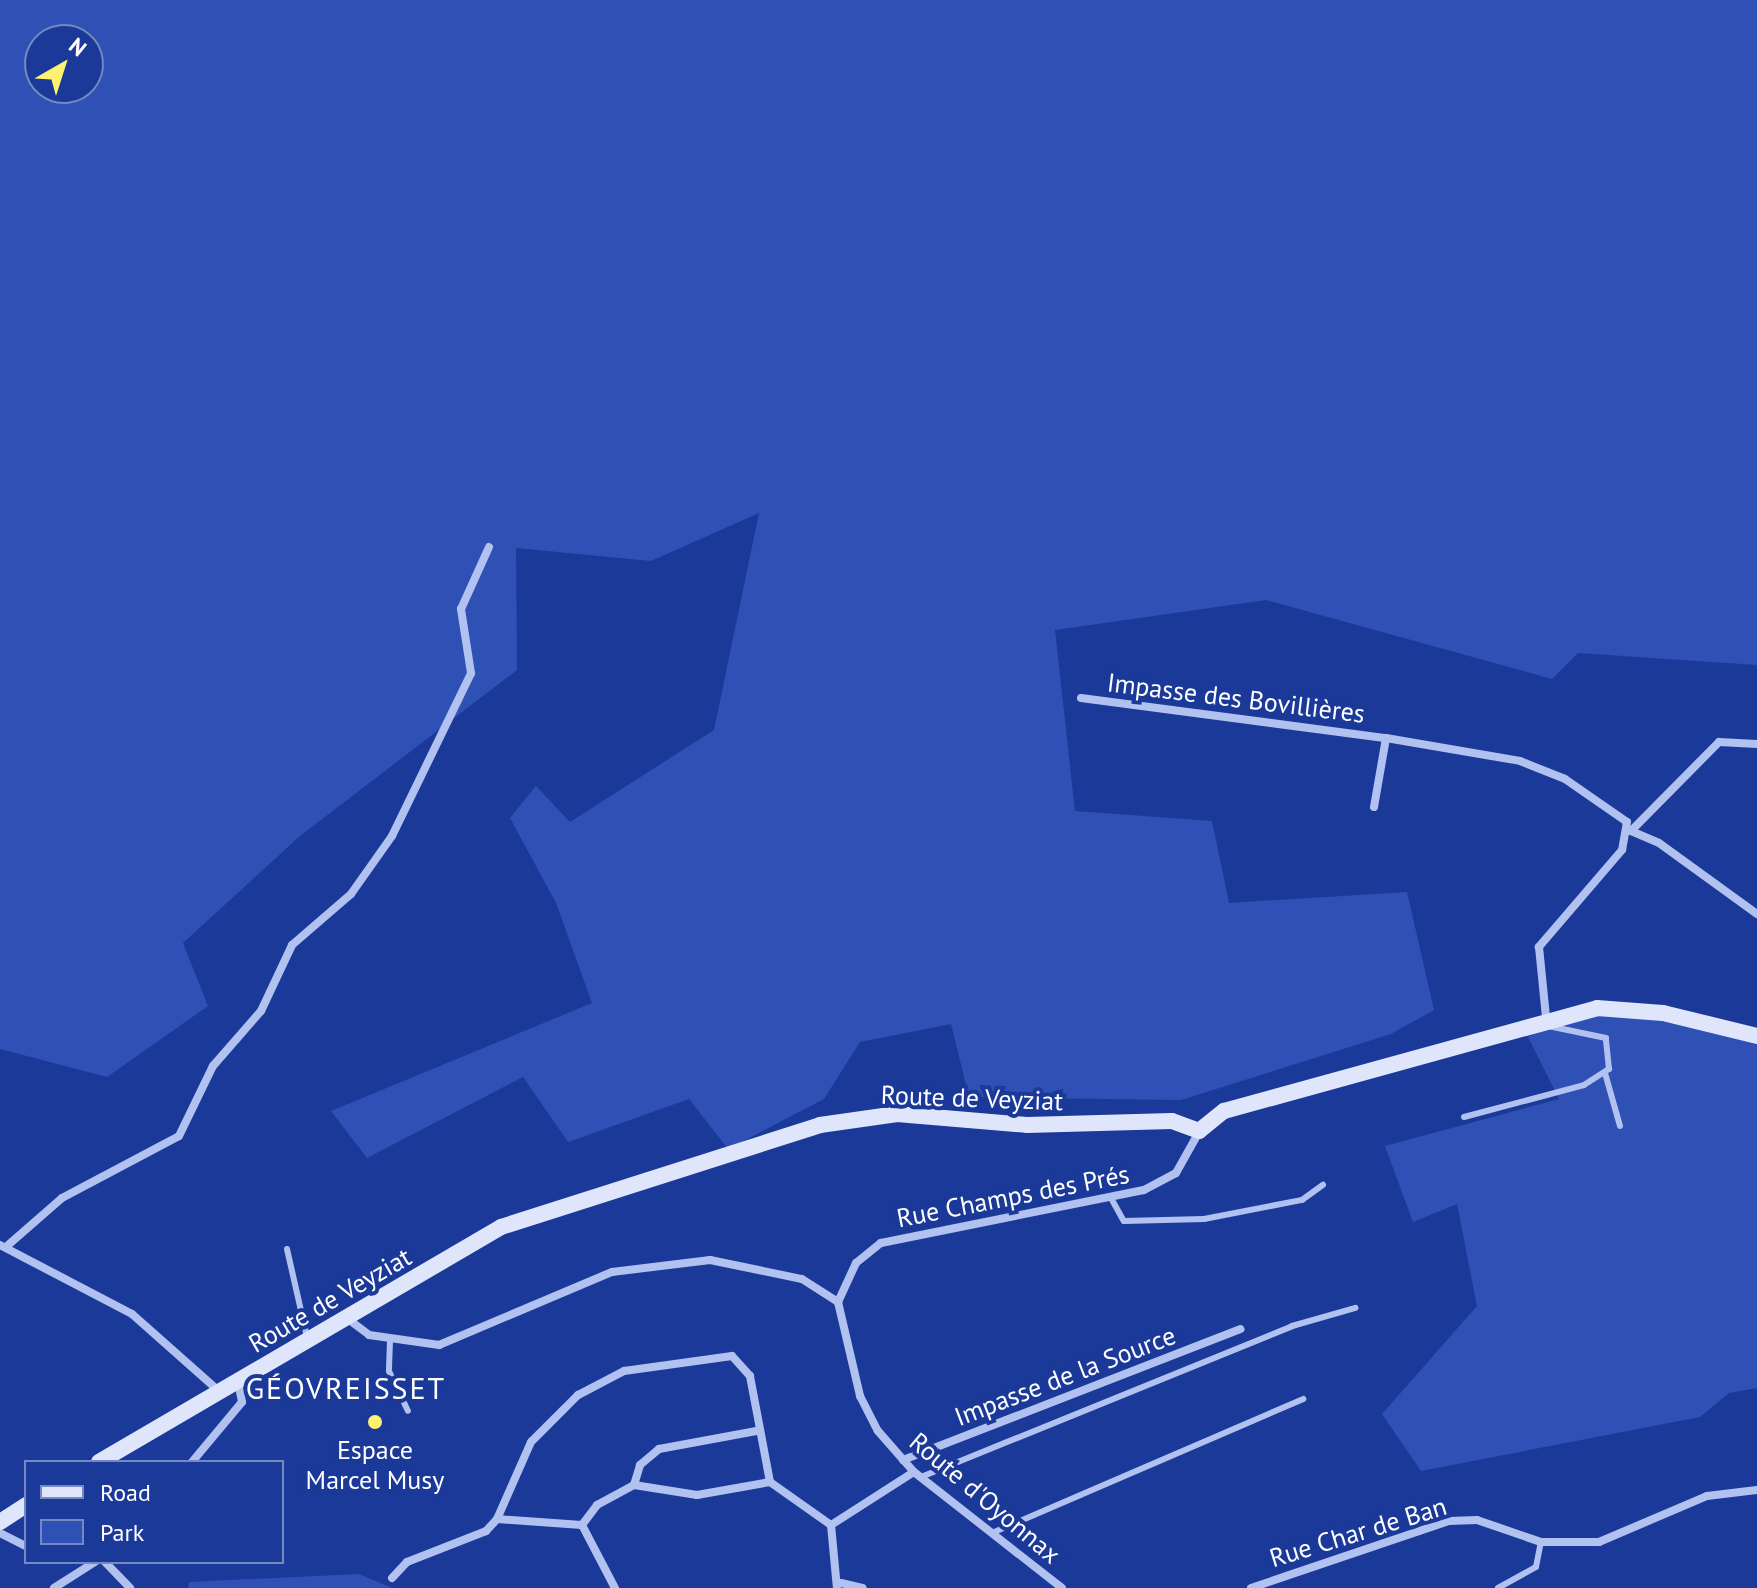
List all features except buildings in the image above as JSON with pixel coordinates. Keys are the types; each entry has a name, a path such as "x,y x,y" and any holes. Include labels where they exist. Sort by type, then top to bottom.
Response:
{"street":[{"path":"221,1393 132,1314 4,1246 62,1198 179,1136 213,1066 261,1011 292,945 351,894 392,836 471,673 461,609 489,547"},
{"name":"Impasse des Bovillières","path":"1081,698 1386,738 1520,761 1617,812 1631,831 1659,843 1757,914"},
{"path":"1374,807 1386,738"},
{"path":"1540,1019 1539,947 1631,831 1719,742 1757,744"},
{"path":"1199,1131 1224,1111 1540,1019 1629,1009 1757,1036"},
{"name":"Route de Veyziat","path":"103,1460 501,1227 820,1125 897,1114 1027,1125 1172,1121 1199,1131"},
{"name":"Rue Champs des Prés","path":"838,1302 856,1263 881,1243 1111,1198 1176,1173 1199,1131"},
{"path":"348,1319 390,1340 439,1345 601,1275 710,1260 802,1279 838,1302"},
{"name":"Route d'Oyonnax","path":"838,1302 860,1396 903,1460 1062,1588"},
{"name":"Impasse de la Source","path":"903,1460 1240,1329"},
{"path":"392,1578 407,1562 486,1531 497,1519 506,1488 540,1431 578,1395 624,1371 738,1358 750,1376 756,1431 770,1482 831,1525 839,1585 862,1588"},
{"path":"194,1460 242,1402 238,1381"},
{"path":"634,1485 640,1465 659,1449 756,1431"},
{"path":"831,1525 918,1475"},
{"path":"582,1525 597,1505 634,1485 697,1495 770,1482"},
{"name":"Rue Char de Ban","path":"1251,1588 1449,1521 1477,1520 1541,1542 1599,1542 1707,1496 1755,1489"},
{"path":"0,1522 24,1506"},
{"path":"497,1519 582,1525"},
{"path":"582,1525 615,1588"},
{"path":"0,1533 24,1545"},
{"path":"54,1588 92,1564"},
{"path":"107,1564 130,1588"}],"lane":[{"path":"1540,1019 1606,1038 1612,1048 1605,1073 1620,1126"},
{"path":"1464,1117 1605,1073"},
{"path":"1111,1198 1124,1221 1204,1219 1302,1200 1323,1185"},
{"path":"287,1249 306,1342"},
{"path":"918,1475 1292,1326 1355,1308"},
{"path":"390,1340 389,1371 408,1411"},
{"path":"992,1533 1303,1399"},
{"path":"1498,1588 1536,1567 1541,1542"}],"green space":[{"path":"0,0 1757,0 1757,665 1578,653 1552,679 1266,600 1055,630 1075,811 1212,821 1229,903 1407,892 1434,1010 1391,1034 1181,1100 969,1097 951,1024 860,1042 824,1099 728,1149 689,1099 568,1142 523,1077 367,1158 331,1111 592,1003 556,903 510,818 536,786 570,822 714,730 759,513 651,561 516,548 517,670 300,836 183,943 208,1006 107,1077 0,1049"},
{"path":"1607,1001 1684,1011 1757,1034 1757,1388 1729,1393 1700,1417 1421,1471 1382,1414 1477,1306 1457,1204 1413,1222 1385,1146 1559,1099 1528,1037"},
{"path":"359,1574 392,1588 188,1588 189,1582"}],"place":[{"name":"Espace Marcel Musy","path":"375,1422"}],"district":[{"name":"GÉOVREISSET","path":"346,1388"}]}
